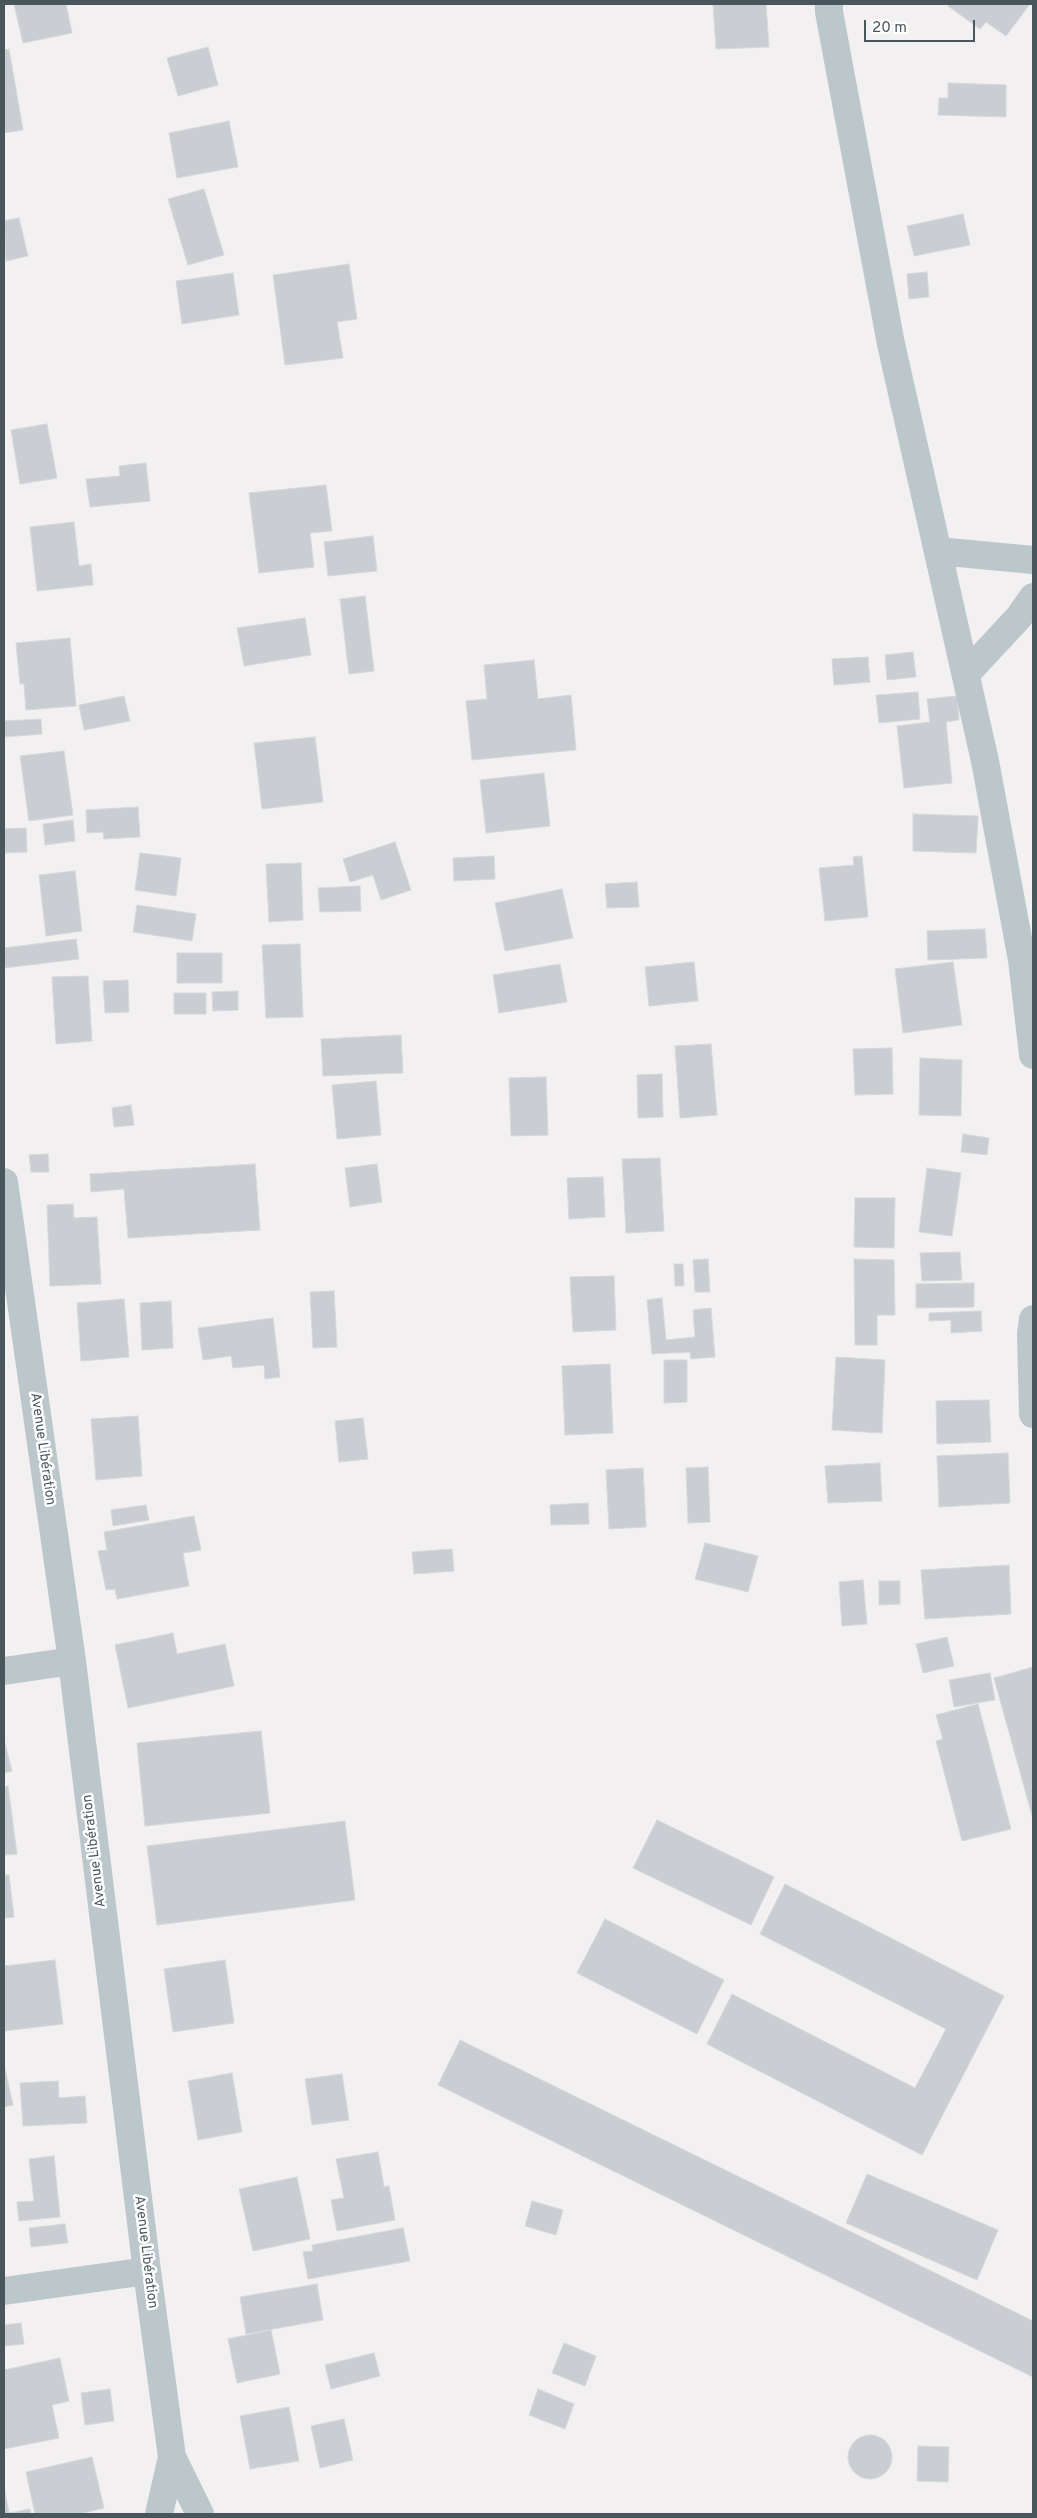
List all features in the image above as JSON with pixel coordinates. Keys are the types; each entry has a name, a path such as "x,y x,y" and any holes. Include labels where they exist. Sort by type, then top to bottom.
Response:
{"street":[{"path":"829,4 890,344 986,761 1022,960 1033,1055"},
{"path":"938,551 1033,560"},
{"path":"966,674 1019,617 1033,597"},
{"name":"Avenue Libération","path":"4,1182 72,1661 147,2271 172,2457 200,2514"},
{"path":"1033,1329 1033,1414"},
{"path":"4,1672 72,1661"},
{"path":"4,2291 147,2271"},
{"path":"159,2514 172,2457"}],"building":[{"path":"14,4 66,4 72,33 23,43"},
{"path":"713,4 766,4 769,47 716,49"},
{"path":"950,4 1030,4 1006,36 986,22 980,29 948,6"},
{"path":"208,47 218,85 178,96 167,58"},
{"path":"9,49 23,130 4,133 4,50"},
{"path":"948,83 1006,85 1006,117 938,115 939,98 948,98"},
{"path":"229,121 238,167 177,178 169,133"},
{"path":"204,189 224,255 188,265 168,199"},
{"path":"963,214 970,245 914,256 907,226"},
{"path":"19,218 28,256 6,261 4,221"},
{"path":"349,264 357,319 337,322 343,358 285,365 273,275"},
{"path":"927,272 929,297 909,299 907,274"},
{"path":"233,273 239,315 182,324 176,281"},
{"path":"47,424 57,478 20,484 11,430"},
{"path":"146,463 150,501 90,507 86,479 120,476 119,466"},
{"path":"326,485 332,531 310,533 314,567 259,573 249,493"},
{"path":"74,522 79,566 91,564 93,585 37,591 30,527"},
{"path":"373,536 377,571 328,576 324,542"},
{"path":"365,596 374,671 349,674 340,599"},
{"path":"305,618 311,655 244,666 237,628"},
{"path":"70,638 76,706 26,710 24,684 20,684 16,643"},
{"path":"913,652 916,677 887,680 885,655"},
{"path":"868,657 870,682 834,685 832,659"},
{"path":"534,660 538,699 571,695 576,750 472,760 466,701 487,699 484,665"},
{"path":"918,692 920,719 879,723 876,695"},
{"path":"124,696 130,721 84,730 79,705"},
{"path":"957,696 959,720 946,722 952,783 904,788 897,726 930,722 927,699"},
{"path":"41,719 42,734 4,737 4,721"},
{"path":"315,737 323,802 262,809 254,743"},
{"path":"64,751 73,815 29,821 20,756"},
{"path":"544,773 550,826 486,833 480,780"},
{"path":"138,807 140,837 104,839 103,832 87,833 86,810"},
{"path":"913,814 978,816 976,853 913,851"},
{"path":"73,820 75,841 45,845 43,824"},
{"path":"26,828 27,852 4,853 4,829"},
{"path":"395,842 411,890 381,900 373,875 350,882 343,859"},
{"path":"140,853 181,858 176,896 135,890"},
{"path":"494,856 495,879 454,881 453,858"},
{"path":"862,856 868,917 825,921 819,868 854,865 853,857"},
{"path":"301,863 303,920 269,922 266,864"},
{"path":"75,871 82,931 46,936 39,875"},
{"path":"637,882 639,907 607,908 605,884"},
{"path":"360,886 361,911 320,912 318,888"},
{"path":"562,889 573,938 505,951 495,903"},
{"path":"137,905 196,914 192,941 133,932"},
{"path":"985,929 987,958 928,960 927,931"},
{"path":"76,939 79,959 4,968 4,948"},
{"path":"300,944 303,1017 266,1018 262,945"},
{"path":"177,953 222,953 222,983 177,983"},
{"path":"694,962 698,1001 649,1006 645,967"},
{"path":"953,962 962,1025 903,1033 895,969"},
{"path":"560,964 567,1002 499,1013 493,975"},
{"path":"88,976 92,1041 56,1044 52,977"},
{"path":"128,980 129,1012 105,1013 103,981"},
{"path":"238,991 238,1010 213,1011 212,992"},
{"path":"174,993 206,993 206,1014 174,1014"},
{"path":"401,1035 403,1073 323,1076 321,1039"},
{"path":"711,1044 717,1115 680,1118 675,1046"},
{"path":"892,1048 893,1094 855,1095 853,1049"},
{"path":"920,1058 962,1060 961,1116 919,1115"},
{"path":"662,1074 663,1117 638,1118 637,1075"},
{"path":"546,1077 548,1135 511,1136 509,1078"},
{"path":"376,1081 381,1135 337,1139 332,1085"},
{"path":"131,1105 134,1125 114,1127 112,1108"},
{"path":"963,1134 989,1138 987,1155 961,1152"},
{"path":"48,1154 49,1172 31,1172 29,1155"},
{"path":"660,1158 664,1231 626,1233 622,1159"},
{"path":"255,1164 260,1230 128,1238 124,1189 91,1192 90,1174"},
{"path":"377,1164 382,1202 350,1207 345,1168"},
{"path":"927,1168 961,1173 952,1236 919,1232"},
{"path":"603,1177 605,1217 569,1219 567,1178"},
{"path":"855,1198 895,1198 894,1248 854,1247"},
{"path":"73,1204 74,1218 97,1217 101,1284 50,1286 47,1205"},
{"path":"960,1252 962,1280 922,1281 920,1253"},
{"path":"708,1259 710,1292 695,1292 693,1260"},
{"path":"854,1259 894,1260 895,1315 877,1315 877,1345 855,1345"},
{"path":"674,1264 683,1264 684,1286 675,1286"},
{"path":"614,1276 616,1330 573,1332 570,1277"},
{"path":"974,1283 974,1307 916,1308 916,1284"},
{"path":"334,1291 337,1347 313,1348 310,1292"},
{"path":"662,1298 666,1340 695,1337 693,1310 711,1308 715,1357 691,1359 690,1352 652,1354 647,1300"},
{"path":"124,1299 129,1357 81,1361 77,1303"},
{"path":"171,1301 173,1348 142,1350 140,1303"},
{"path":"981,1311 982,1331 951,1333 951,1320 929,1321 929,1313"},
{"path":"273,1318 280,1377 265,1379 264,1365 233,1368 231,1356 203,1360 198,1328"},
{"path":"836,1357 885,1360 882,1433 832,1430"},
{"path":"664,1360 687,1360 687,1402 664,1403"},
{"path":"610,1364 613,1433 565,1435 562,1366"},
{"path":"989,1400 991,1442 937,1444 936,1401"},
{"path":"138,1416 142,1476 96,1480 91,1419"},
{"path":"363,1418 368,1459 339,1462 335,1421"},
{"path":"1008,1453 1010,1503 939,1507 937,1456"},
{"path":"880,1463 882,1501 828,1503 825,1466"},
{"path":"708,1467 710,1522 688,1523 686,1468"},
{"path":"643,1468 646,1527 609,1529 606,1470"},
{"path":"588,1503 589,1524 551,1525 550,1505"},
{"path":"146,1505 149,1520 113,1526 111,1510"},
{"path":"194,1516 201,1550 183,1553 189,1586 117,1599 115,1589 106,1590 98,1551 107,1550 104,1532"},
{"path":"705,1543 758,1556 748,1592 695,1579"},
{"path":"452,1549 454,1571 414,1574 412,1552"},
{"path":"1009,1565 1011,1614 925,1619 921,1570"},
{"path":"863,1580 867,1624 842,1626 839,1582"},
{"path":"879,1581 900,1581 900,1604 879,1605"},
{"path":"173,1633 177,1654 225,1644 234,1686 128,1708 115,1645"},
{"path":"947,1637 954,1666 923,1673 916,1644"},
{"path":"1033,1667 1033,1819 994,1678"},
{"path":"990,1673 995,1700 954,1707 949,1680"},
{"path":"978,1704 1011,1829 962,1841 936,1741 943,1739 936,1715"},
{"path":"261,1731 270,1813 145,1826 137,1743"},
{"path":"4,1739 12,1771 4,1773"},
{"path":"8,1786 17,1854 4,1855 4,1787"},
{"path":"657,1820 774,1877 751,1925 633,1868"},
{"path":"345,1821 355,1900 157,1925 147,1846"},
{"path":"4,1875 9,1875 14,1917 4,1918"},
{"path":"785,1884 1004,1996 922,2155 707,2044 732,1994 915,2088 946,2029 760,1934"},
{"path":"605,1919 724,1980 697,2034 577,1973"},
{"path":"55,1960 63,2024 4,2031 4,1966"},
{"path":"225,1960 234,2023 173,2032 164,1969"},
{"path":"460,2040 1033,2321 1033,2377 438,2085"},
{"path":"4,2064 13,2105 4,2107"},
{"path":"232,2073 242,2132 198,2140 188,2081"},
{"path":"342,2074 349,2120 312,2125 305,2079"},
{"path":"58,2081 59,2098 85,2096 87,2123 23,2126 20,2083"},
{"path":"378,2152 384,2187 389,2186 395,2220 337,2231 331,2200 344,2198 336,2159"},
{"path":"54,2156 60,2217 19,2221 17,2202 34,2201 29,2159"},
{"path":"867,2174 998,2230 977,2280 846,2223"},
{"path":"297,2177 310,2239 253,2251 239,2189"},
{"path":"532,2201 563,2210 556,2235 525,2226"},
{"path":"65,2224 68,2243 31,2247 29,2228"},
{"path":"403,2228 410,2261 308,2279 303,2252 313,2251 312,2245"},
{"path":"317,2284 323,2320 246,2334 240,2297"},
{"path":"21,2323 24,2344 4,2346 4,2325"},
{"path":"271,2330 280,2374 237,2383 228,2339"},
{"path":"564,2343 596,2356 585,2386 552,2373"},
{"path":"374,2353 380,2376 331,2389 325,2365"},
{"path":"60,2358 69,2401 52,2405 59,2438 4,2449 4,2370"},
{"path":"110,2389 114,2421 85,2425 81,2393"},
{"path":"538,2389 574,2404 565,2429 529,2415"},
{"path":"289,2407 299,2461 250,2469 240,2416"},
{"path":"344,2419 353,2460 320,2468 311,2426"},
{"path":"874,2435 886,2441 891,2448 891,2466 886,2473 879,2478 866,2479 854,2473 849,2466 848,2453 854,2441 861,2436"},
{"path":"918,2446 949,2447 948,2482 917,2481"},
{"path":"92,2457 104,2508 79,2514 35,2514 26,2472"},
{"path":"4,2486 9,2513 30,2509 31,2514 4,2514"}]}
